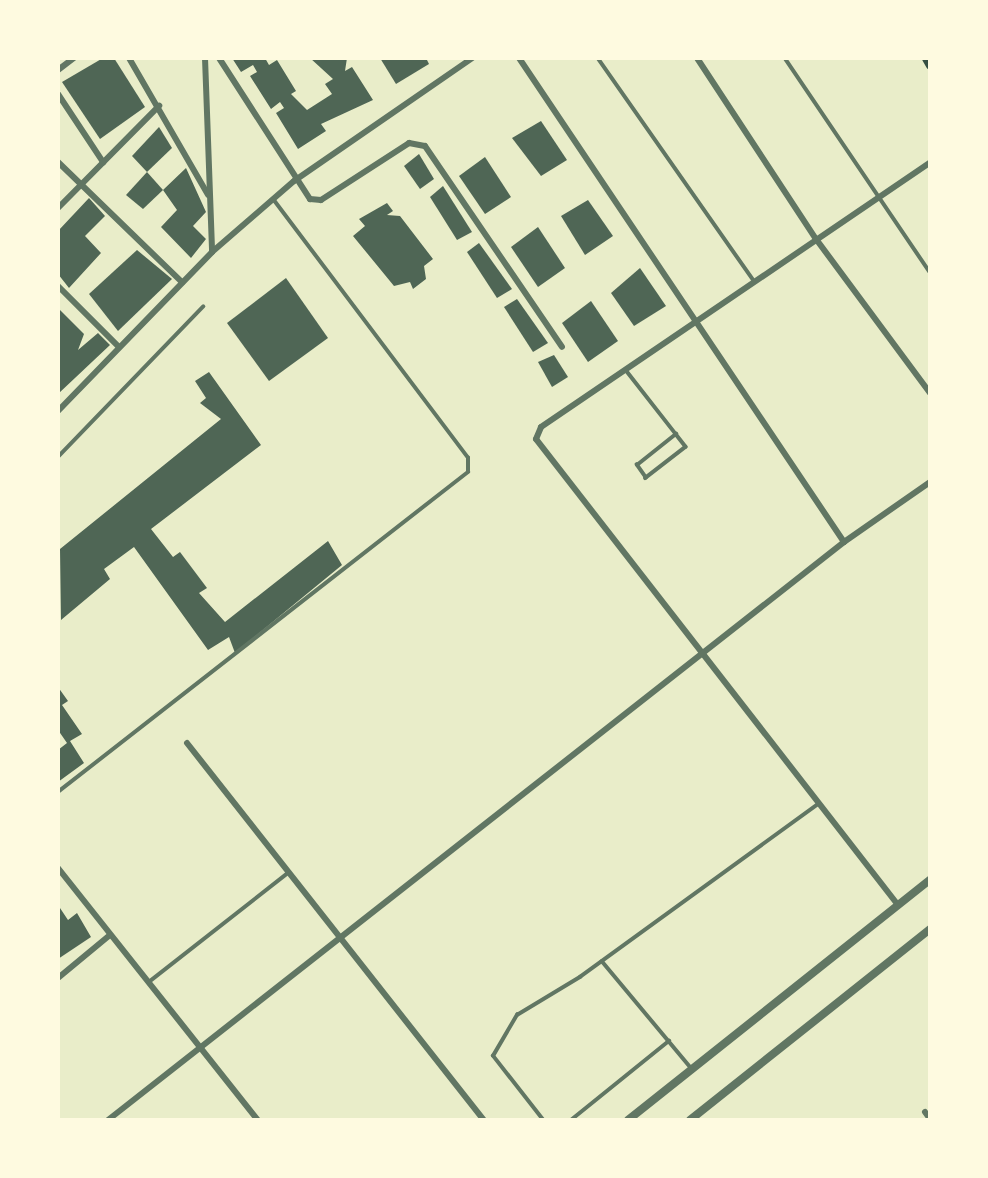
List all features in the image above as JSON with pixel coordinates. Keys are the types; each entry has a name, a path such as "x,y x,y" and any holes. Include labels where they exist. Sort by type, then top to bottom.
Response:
{"main road":[{"path":"926,58 930,65"}],"street":[{"path":"58,70 74,58"},
{"path":"129,58 209,196"},
{"path":"205,58 212,252"},
{"path":"219,58 303,195 321,200 418,141 562,347"},
{"path":"58,411 212,252 294,181 472,58"},
{"path":"519,58 692,321 845,542"},
{"path":"697,58 816,239 930,393"},
{"path":"58,94 103,162"},
{"path":"58,208 159,106"},
{"path":"58,162 182,282"},
{"path":"898,905 536,439 541,426 753,279 930,163"},
{"path":"58,286 120,347"},
{"path":"108,1120 341,940 845,542 930,482"},
{"path":"187,743 484,1120"},
{"path":"58,868 258,1120"},
{"path":"628,1120 930,880"},
{"path":"692,1120 930,929"},
{"path":"58,978 110,935"},
{"path":"925,1112 930,1119"}],"lane":[{"path":"598,58 753,279"},
{"path":"785,58 930,272"},
{"path":"58,792 468,472 468,458 273,199"},
{"path":"58,457 203,307"},
{"path":"625,369 676,434 685,452 646,478 637,465 676,434"},
{"path":"543,1120 493,1056 517,1015 601,960 819,802"},
{"path":"149,982 288,873"},
{"path":"601,960 692,1069"},
{"path":"571,1120 669,1041"}],"building":[{"path":"103,58 114,58 145,107 100,139 62,82"},
{"path":"232,58 265,58 269,65 277,60 296,91 291,94 307,110 332,94 325,84 333,79 310,58 347,58 345,71 352,67 373,100 321,124 326,131 298,149 276,113 284,108 280,102 271,109 250,76 257,72 253,65 241,72"},
{"path":"380,58 426,58 429,64 396,84"},
{"path":"541,121 567,160 541,176 512,138"},
{"path":"159,127 172,148 147,172 132,156"},
{"path":"419,154 434,179 420,189 404,166"},
{"path":"485,157 511,197 485,214 459,176"},
{"path":"186,168 206,212 193,226 206,239 191,258 161,227 177,210 163,190"},
{"path":"147,172 163,190 143,209 126,195"},
{"path":"443,186 472,232 457,240 430,197"},
{"path":"89,198 105,216 85,236 101,253 69,288 58,274 58,231"},
{"path":"588,200 613,236 585,255 561,216"},
{"path":"387,203 393,211 387,215 400,216 433,259 424,266 426,279 413,289 410,282 394,286 353,236 365,226 359,219"},
{"path":"538,227 565,268 538,287 511,247"},
{"path":"479,243 512,289 497,298 467,252"},
{"path":"137,250 172,279 118,331 89,294"},
{"path":"640,268 666,306 634,326 611,293"},
{"path":"286,278 328,338 269,381 227,323"},
{"path":"517,299 548,343 533,352 504,307"},
{"path":"591,301 618,341 588,362 562,323"},
{"path":"58,308 84,334 78,350 98,333 110,345 58,394"},
{"path":"554,355 568,377 552,387 538,362"},
{"path":"209,372 261,445 151,529 173,557 180,552 207,588 199,593 225,622 328,541 342,565 235,653 229,637 208,650 134,547 104,569 110,579 61,620 60,549 221,419 200,403 206,398 195,381"},
{"path":"58,687 68,701 62,705 82,734 70,741 84,763 58,782 58,750 67,743 58,730"},
{"path":"58,905 68,920 77,913 91,937 58,959"}]}
